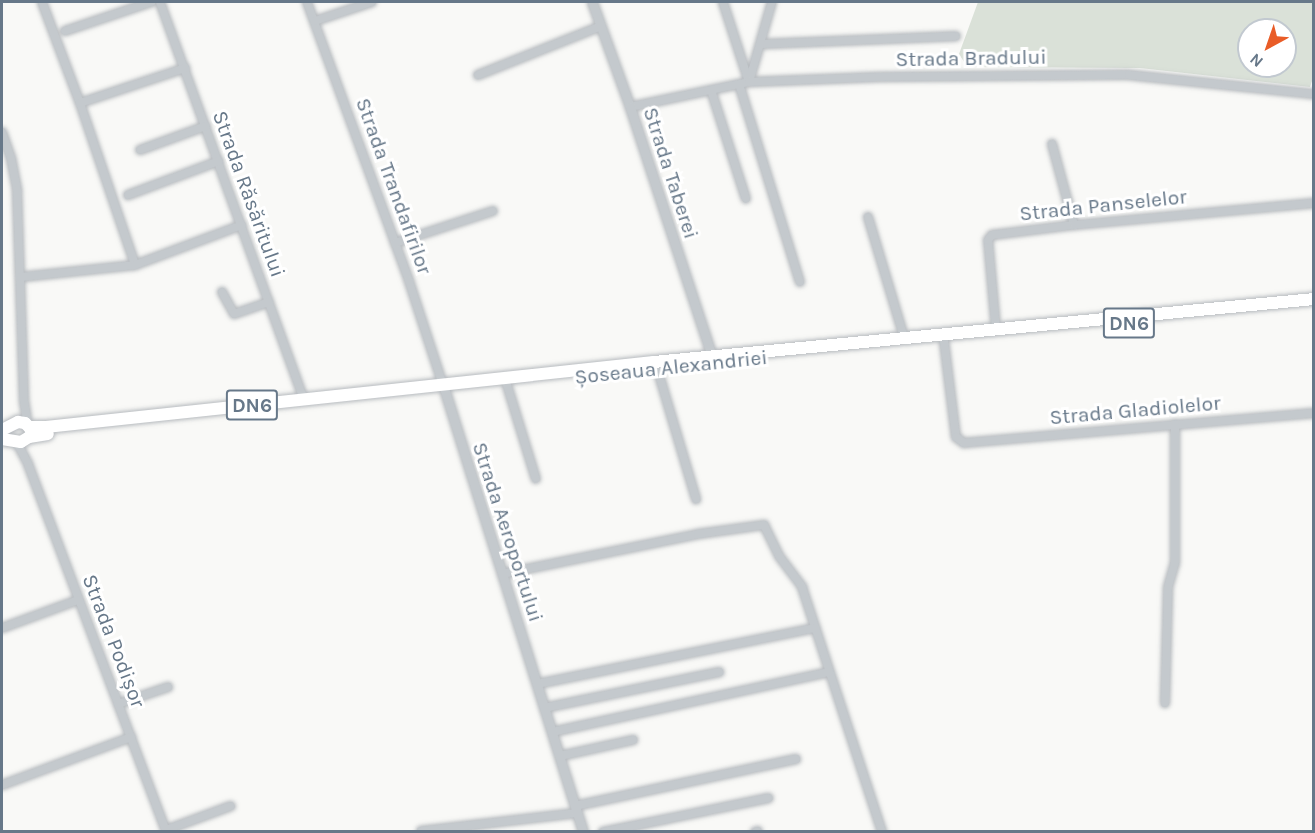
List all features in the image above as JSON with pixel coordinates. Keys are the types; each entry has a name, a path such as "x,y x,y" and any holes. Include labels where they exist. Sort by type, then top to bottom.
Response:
{"highway":[{"name":"Șoseaua Alexandriei","path":"17,433 443,388 712,356 1314,299"},
{"name":"Șoseaua Alexandriei","path":"17,433 304,399 507,385 657,368 1314,306"}],"street":[{"path":"42,2 80,103 135,265"},
{"path":"65,31 151,2"},
{"name":"Strada Răsăritului","path":"160,2 304,399"},
{"name":"Strada Trandafirilor","path":"307,2 395,243 443,388"},
{"path":"315,21 372,2"},
{"name":"Strada Taberei","path":"592,2 630,107 712,356"},
{"path":"723,2 749,82"},
{"path":"749,82 772,2"},
{"path":"486,67 600,24"},
{"path":"478,75 600,24"},
{"path":"761,44 956,36"},
{"path":"80,103 185,68"},
{"name":"Strada Bradului","path":"630,107 749,82 938,76 1129,75 1314,94"},
{"path":"739,84 800,282"},
{"path":"711,90 746,199"},
{"path":"140,150 206,126"},
{"name":"Strada Podișor","path":"2,132 16,180 21,277 24,401 17,433 166,830"},
{"path":"1052,144 1074,225"},
{"path":"128,195 219,161"},
{"name":"Strada Panselelor","path":"996,329 989,237 1074,225 1314,203"},
{"path":"395,243 493,211"},
{"path":"868,217 904,337"},
{"path":"21,277 135,265 242,225"},
{"path":"222,292 234,314 269,302"},
{"name":"Strada Gladiolelor","path":"944,341 956,437 959,441 1314,413"},
{"path":"657,368 696,498"},
{"path":"507,385 536,479"},
{"name":"Strada Aeroportului","path":"443,388 584,831"},
{"path":"17,433 24,401"},
{"path":"1166,703 1168,587 1175,563 1175,424"},
{"path":"502,574 636,546 761,524 779,556 802,587 882,831"},
{"path":"2,628 78,600"},
{"path":"537,684 815,628"},
{"path":"544,708 719,672"},
{"path":"552,732 829,672"},
{"path":"118,704 168,687"},
{"path":"2,784 131,737"},
{"path":"560,756 633,740"},
{"path":"421,831 576,810 796,759"},
{"path":"603,831 769,798"},
{"path":"166,830 231,806"}],"shaded area":[{"path":"978,2 1313,2 1313,78 1310,87 1140,68 975,67 966,65 959,54"}]}
